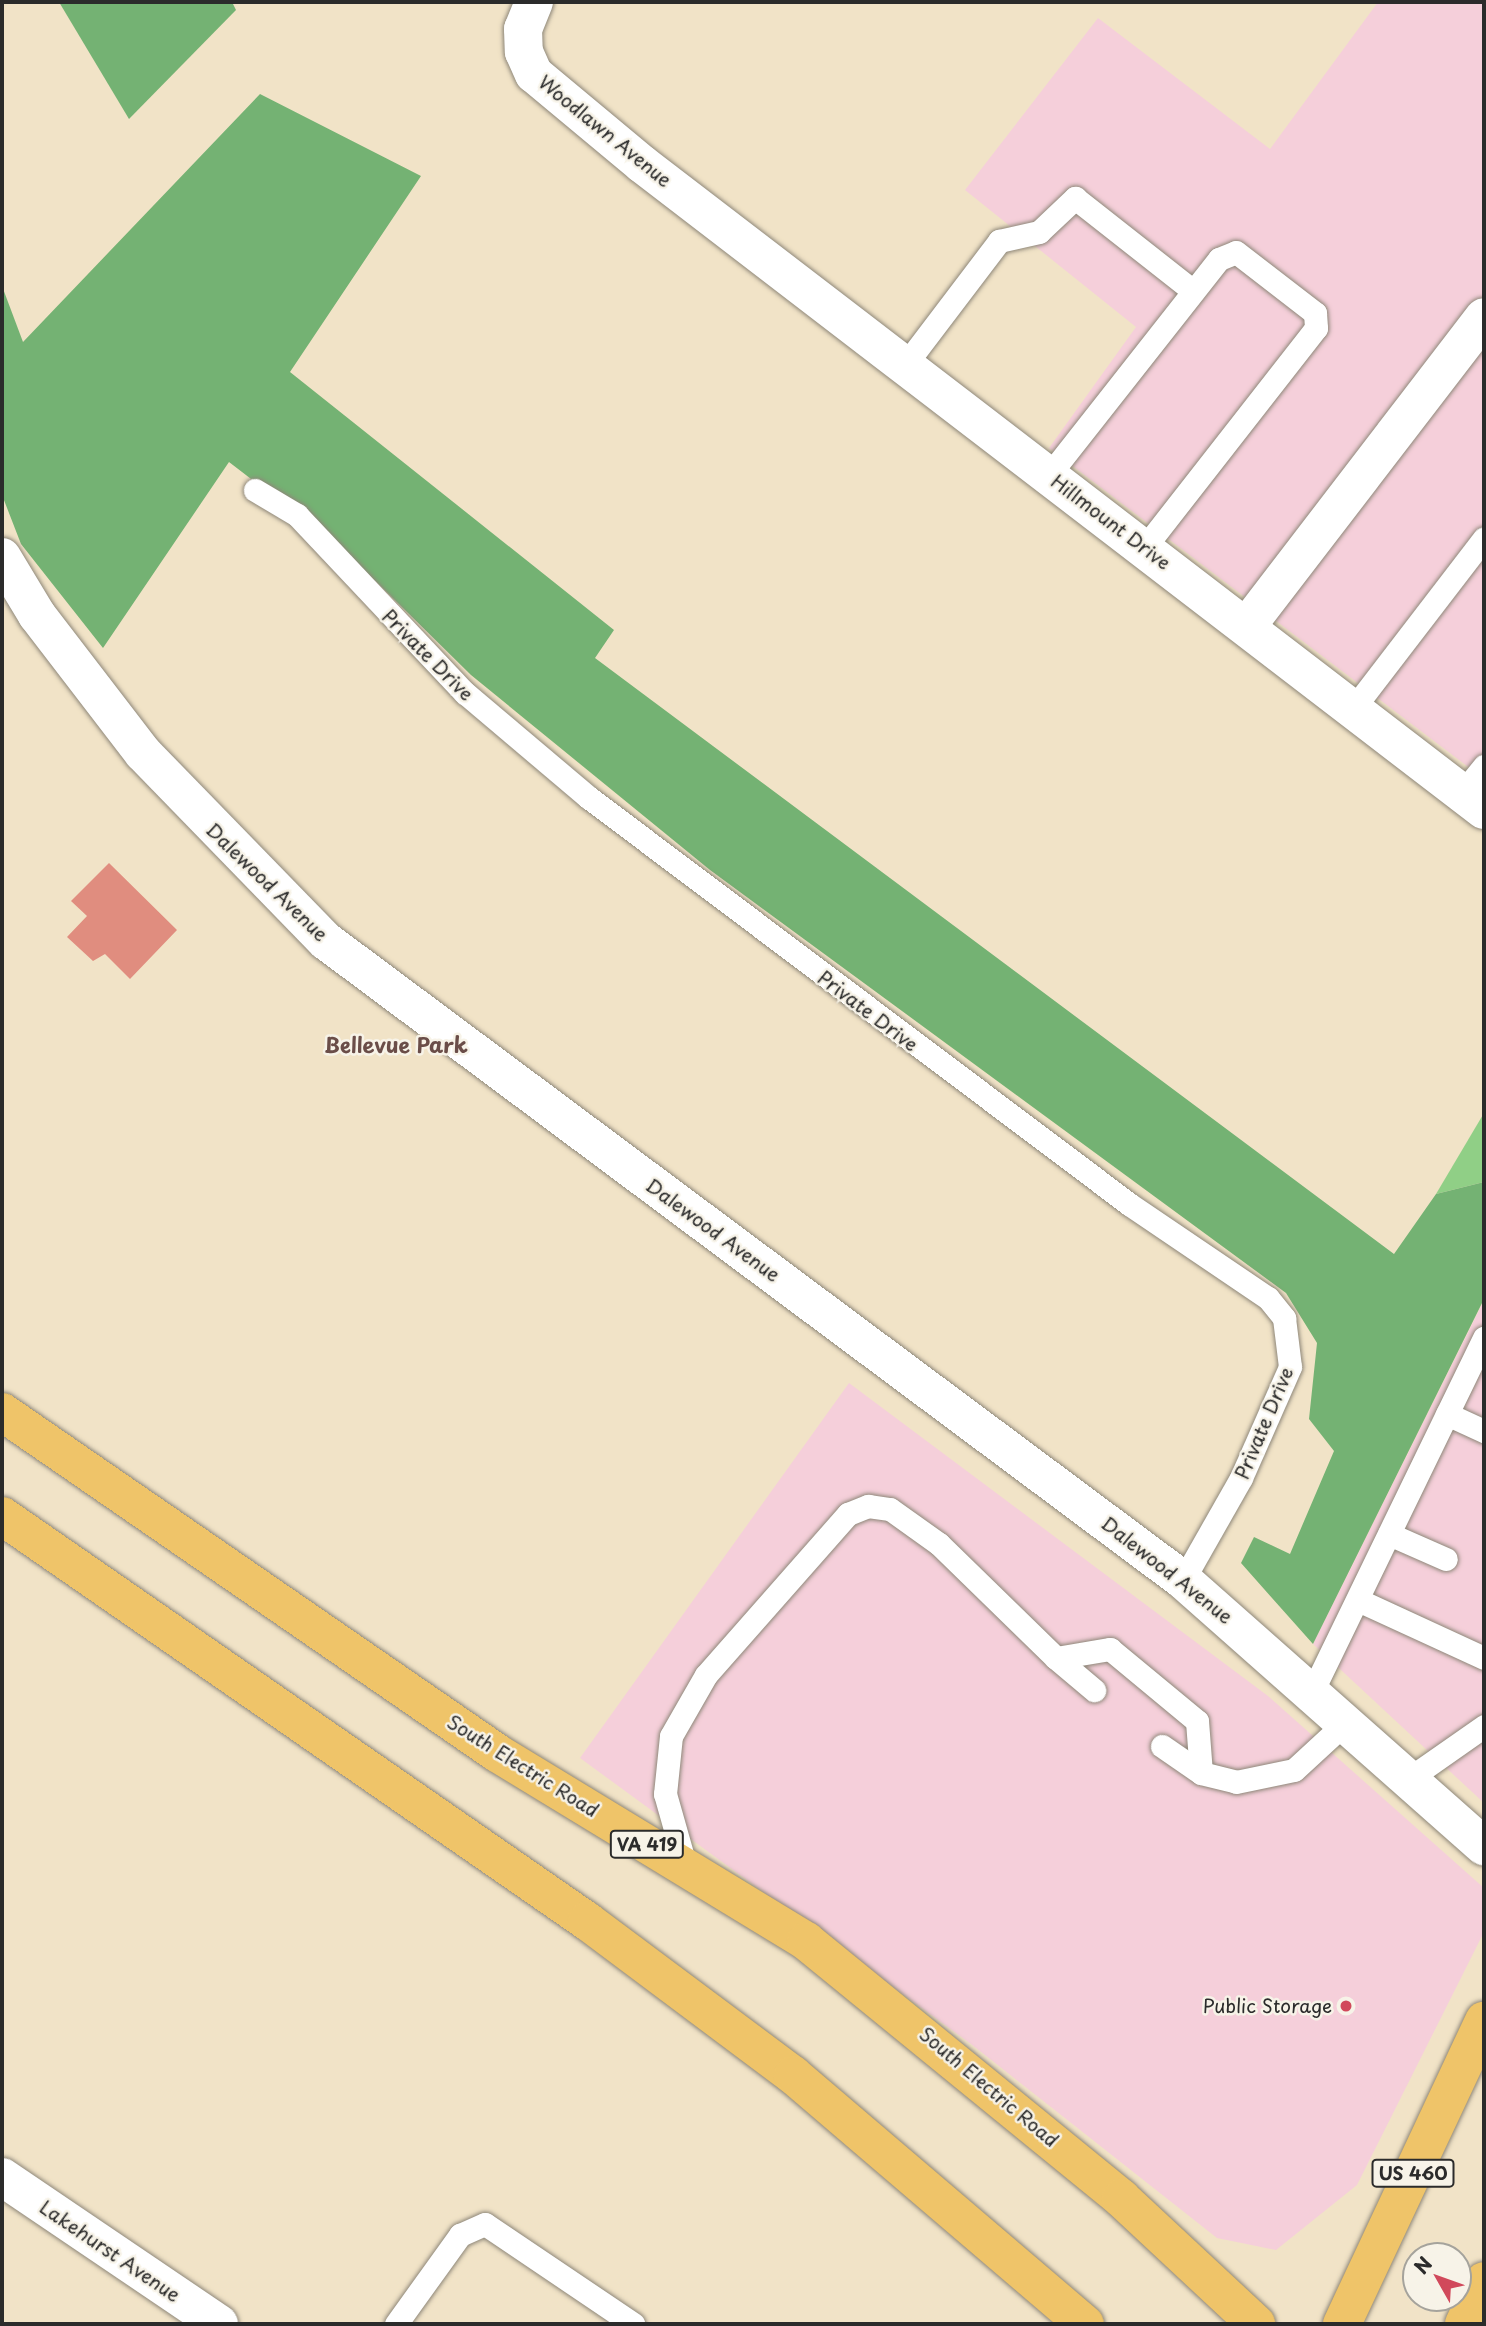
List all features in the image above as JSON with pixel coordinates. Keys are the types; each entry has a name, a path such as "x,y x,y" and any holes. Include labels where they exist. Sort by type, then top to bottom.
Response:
{"main road":[{"name":"South Electric Road","path":"2,1412 496,1753 806,1941 948,2052 1121,2198 1256,2324"},
{"path":"2,1516 587,1921 793,2075 1085,2324"},
{"name":"US 460","path":"1342,2324 1484,2021"},
{"path":"1464,2324 1484,2281"}],"street":[{"name":"Woodlawn Avenue","path":"534,2 523,29 524,52 534,74 736,236"},
{"name":"Hillmount Drive","path":"736,236 1353,709 1477,790"},
{"path":"1247,626 1484,317"},
{"name":"Dalewood Avenue","path":"2,556 37,615 143,753 327,941 1183,1580 1484,1846"},
{"name":"Lakehurst Avenue","path":"2,2177 219,2324"}],"lane":[{"path":"905,365 999,241 1039,232 1075,198 1193,291"},
{"path":"1049,475 1219,259 1236,253 1315,313 1316,328 1144,548"},
{"name":"Private Drive","path":"255,490 297,515 465,692 588,797 1129,1204 1268,1298 1284,1318 1290,1367 1241,1478 1183,1580"},
{"path":"1353,709 1484,538"},
{"path":"1312,1692 1447,1414 1476,1375 1484,1338"},
{"path":"1447,1414 1484,1431"},
{"path":"686,1868 665,1794 671,1736 706,1675 848,1514 868,1506 890,1509 939,1544 1056,1658 1094,1690"},
{"path":"1389,1534 1446,1559"},
{"path":"1357,1600 1484,1658"},
{"path":"1056,1658 1110,1649 1197,1721 1201,1773"},
{"path":"1162,1746 1201,1773 1236,1782 1294,1770 1345,1723"},
{"path":"1407,1780 1484,1726"},
{"path":"396,2324 460,2235 485,2224 633,2324"}],"shaded area":[{"path":"1378,2 1484,2 1484,779 1049,448 1136,327 965,190 1098,18 1270,149"},
{"path":"1484,1300 1484,1803 1313,1644"},
{"path":"849,1383 1268,1696 1484,1888 1484,1932 1357,2185 1276,2250 1217,2238 971,2044 580,1758"}],"green space":[{"path":"59,2 232,2 236,10 129,119"},
{"path":"260,94 421,176 290,372 614,630 595,658 1394,1254 1436,1194 1484,1182 1484,1299 1313,1644 1241,1563 1254,1537 1290,1554 1334,1451 1309,1419 1317,1343 1286,1293 710,870 471,675 344,550 229,462 103,648 21,544 2,495 2,286 23,342"},
{"path":"1484,1113 1484,1182 1436,1194"}],"building":[{"path":"109,863 177,930 130,979 105,954 93,961 67,937 87,916 71,901"}],"place":[{"name":"Public Storage","path":"1346,2006"}],"district":[{"name":"Bellevue Park","path":"396,1044"}]}
